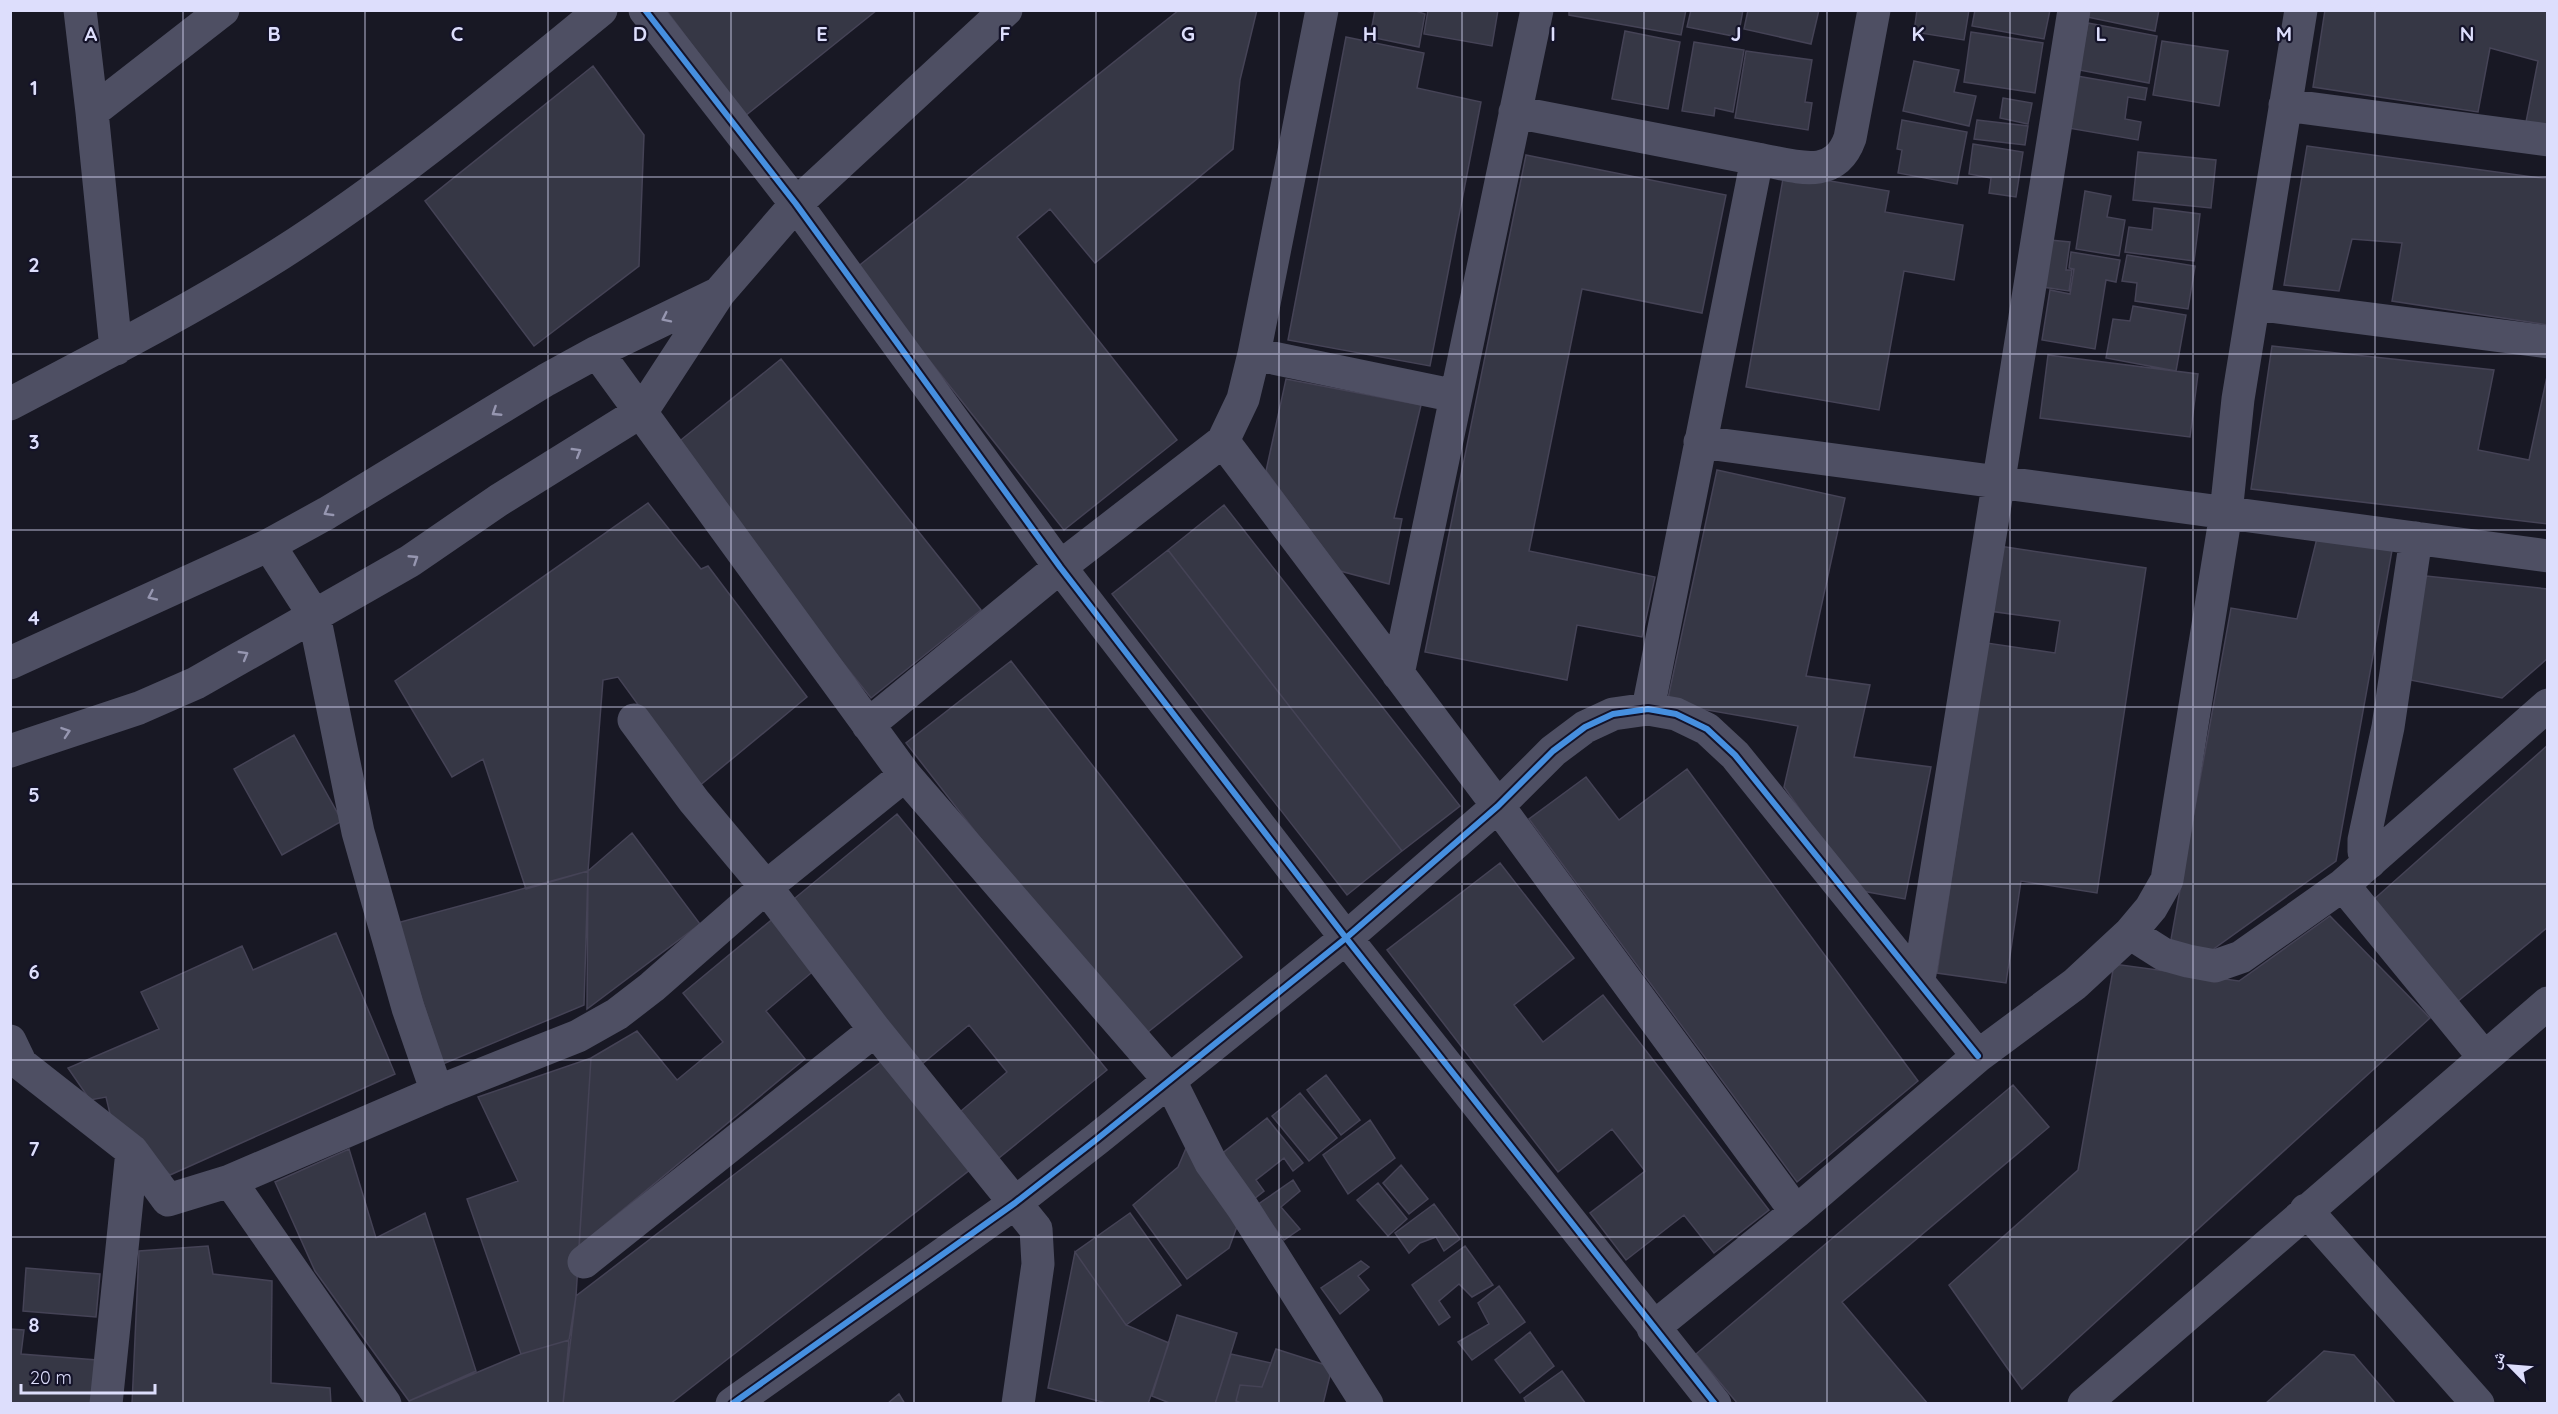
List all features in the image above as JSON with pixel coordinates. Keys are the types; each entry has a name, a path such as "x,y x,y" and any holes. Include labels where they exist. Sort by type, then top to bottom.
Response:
{"street":[{"path":"80,10 116,349"},
{"path":"92,112 223,10"},
{"path":"10,404 116,349 280,254 435,145 601,10"},
{"path":"645,10 796,204 1059,567 1346,938 1715,1404"},
{"path":"10,751 140,708 187,687 410,561 499,500 642,411 719,293 796,204 1006,10"},
{"path":"868,725 1059,567 1223,441 1243,399 1254,354 1322,10"},
{"path":"1398,674 1537,10"},
{"path":"1515,112 1757,159 1826,167 1835,163 1842,155 1850,138 1874,10"},
{"path":"1919,981 2074,10"},
{"path":"1653,1328 1796,1212 1978,1056 2075,984 2130,933 2151,908 2167,880 2226,513 2238,399 2301,10"},
{"path":"2285,105 2547,140"},
{"path":"1648,708 1757,159"},
{"path":"10,663 268,544 327,513 597,351 719,293"},
{"path":"2254,304 2547,342"},
{"path":"597,351 905,775 1170,1081 1211,1163 1243,1208 1367,1404"},
{"path":"1254,354 1456,396"},
{"path":"1223,441 1498,806 1796,1212"},
{"path":"1700,442 2547,556"},
{"path":"2370,862 2364,852 2364,840 2388,728 2416,538"},
{"path":"268,544 314,615 358,832 408,1008 437,1092"},
{"path":"2130,933 2163,954 2215,966 2241,957 2343,885 2547,705"},
{"path":"732,1404 1015,1203 1346,938 1498,806 1553,751 1585,727 1613,714 1648,708 1676,714 1707,729 1735,754 1978,1056"},
{"path":"634,720 694,801 1036,1229 1038,1264 1018,1404"},
{"path":"10,1041 21,1064 132,1151 168,1200 230,1181 437,1092 578,1036 617,1014 652,987 765,887 905,775"},
{"path":"2343,885 2484,1057"},
{"path":"2084,1404 2547,1003"},
{"path":"584,1262 875,1030"},
{"path":"106,1404 132,1151"},
{"path":"230,1181 385,1404"},
{"path":"2306,1210 2478,1404"}],"building":[{"path":"666,10 877,10 745,116"},
{"path":"1179,10 1257,10 1240,80 1233,149 1095,263 1050,209 1017,237 1177,440 1064,530 856,268"},
{"path":"1375,10 1413,10 1425,14 1419,47 1370,37"},
{"path":"1428,10 1498,10 1492,46 1424,34"},
{"path":"1569,10 1686,10 1681,35 1569,15"},
{"path":"1691,10 1743,10 1738,37 1687,27"},
{"path":"1748,10 1819,10 1811,44 1744,29"},
{"path":"1917,10 1969,10 1964,40 1914,32"},
{"path":"1975,10 2050,10 2044,39 1972,26"},
{"path":"2089,10 2159,10 2155,31 2087,17"},
{"path":"2325,10 2548,10 2548,130 2525,127 2538,61 2490,48 2478,112 2313,87"},
{"path":"2088,23 2157,36 2149,83 2079,70"},
{"path":"1625,31 1680,42 1668,109 1612,99"},
{"path":"1971,32 2043,43 2035,93 1964,82"},
{"path":"1346,37 1424,53 1417,88 1481,102 1430,366 1288,340"},
{"path":"2162,41 2228,51 2219,106 2153,95"},
{"path":"1694,42 1744,50 1733,112 1715,108 1714,116 1682,111"},
{"path":"1746,51 1812,60 1805,102 1812,103 1808,130 1735,118"},
{"path":"1914,61 1959,70 1954,92 1976,96 1969,126 1903,111"},
{"path":"593,66 644,135 639,266 534,346 425,201"},
{"path":"2077,76 2147,88 2145,100 2128,97 2125,119 2141,122 2138,140 2068,128"},
{"path":"2003,98 2032,103 2028,124 2000,118"},
{"path":"1902,120 1967,132 1957,184 1898,173 1902,150 1897,149"},
{"path":"1977,120 2028,126 2025,145 1974,139"},
{"path":"1973,144 2023,152 2016,197 1989,193 1991,178 1969,174"},
{"path":"2307,146 2548,179 2548,325 2392,301 2402,243 2352,239 2339,291 2284,285"},
{"path":"2138,152 2216,160 2211,208 2133,200"},
{"path":"1526,155 1726,195 1702,313 1582,289 1529,551 1655,577 1642,637 1577,625 1567,680 1425,652"},
{"path":"1784,173 1889,191 1885,212 1963,225 1954,280 1904,271 1879,410 1746,387"},
{"path":"2085,191 2111,196 2107,217 2125,220 2119,256 2076,249"},
{"path":"2154,208 2200,214 2194,261 2125,252 2129,227 2152,230"},
{"path":"2050,240 2070,242 2066,270 2072,270 2069,291 2043,287"},
{"path":"2071,252 2120,260 2116,282 2106,280 2095,349 2042,340 2050,290 2070,294 2074,269 2069,268"},
{"path":"2127,255 2195,266 2188,309 2135,301 2137,283 2122,281"},
{"path":"2133,306 2186,315 2176,371 2106,358 2113,319 2130,321"},
{"path":"2272,346 2494,370 2478,450 2529,460 2548,372 2548,524 2251,489"},
{"path":"2048,355 2198,374 2190,437 2040,418"},
{"path":"781,359 981,610 871,698 671,448"},
{"path":"1286,379 1421,405 1394,518 1402,519 1389,584 1340,571 1266,471"},
{"path":"1717,470 1845,498 1806,676 1870,685 1854,757 1931,767 1905,899 1857,890 1784,787 1798,726 1667,703"},
{"path":"648,503 701,569 708,566 807,697 698,787 618,677 603,680 588,871 526,889 483,759 452,777 395,681"},
{"path":"1224,505 1460,806 1402,851 1168,550"},
{"path":"2317,538 2393,545 2336,861 2208,953 2170,945 2231,608 2297,619"},
{"path":"1999,546 2146,568 2097,893 2021,881 2006,983 1937,973 1987,643 2055,653 2060,621 1989,611"},
{"path":"1168,550 1402,851 1347,895 1112,594"},
{"path":"2426,576 2548,589 2548,658 2502,698 2405,679"},
{"path":"1011,661 1242,957 1138,1040 906,743"},
{"path":"294,735 342,821 282,855 234,769"},
{"path":"2548,745 2548,927 2457,1002 2372,901"},
{"path":"1687,769 1918,1081 1797,1182 1529,819 1586,777 1619,820"},
{"path":"897,814 1107,1070 999,1158 961,1111 1007,1072 969,1025 921,1065 789,903"},
{"path":"632,833 700,924 587,1009 588,871"},
{"path":"1500,863 1574,958 1514,1005 1543,1042 1603,995 1769,1210 1714,1253 1684,1215 1626,1260 1590,1213 1645,1171 1612,1129 1558,1172 1387,950"},
{"path":"588,871 584,1005 443,1064 397,923"},
{"path":"2330,916 2430,1018 2022,1389 1949,1285 2078,1170 2114,964 2239,981"},
{"path":"775,917 817,968 766,1011 805,1059 579,1246 591,1058 637,1031 677,1080 723,1042 683,993"},
{"path":"336,933 395,1074 170,1175 111,1118 106,1097 90,1100 68,1068 159,1029 141,992 242,946 253,970"},
{"path":"591,1058 576,1296 569,1340 521,1354 467,1199 518,1181 478,1097"},
{"path":"886,1058 971,1169 670,1404 563,1404 576,1296"},
{"path":"1326,1075 1360,1120 1341,1135 1307,1090"},
{"path":"2013,1085 2049,1127 1842,1302 1928,1404 1738,1404 1696,1354"},
{"path":"1300,1093 1337,1138 1309,1161 1272,1116"},
{"path":"1267,1118 1303,1163 1293,1171 1284,1158 1256,1180 1264,1191 1249,1203 1215,1159"},
{"path":"1370,1120 1395,1158 1348,1194 1323,1155"},
{"path":"1187,1146 1241,1216 1229,1248 1187,1279 1133,1205 1178,1167"},
{"path":"349,1149 376,1238 425,1213 476,1371 409,1401 315,1271 275,1182"},
{"path":"1401,1165 1428,1199 1409,1214 1383,1183"},
{"path":"1293,1180 1300,1191 1281,1207 1300,1229 1284,1240 1257,1205"},
{"path":"1378,1183 1407,1219 1388,1236 1357,1200"},
{"path":"1434,1204 1460,1239 1444,1251 1436,1237 1420,1243 1409,1253 1395,1233"},
{"path":"1130,1213 1181,1285 1126,1325 1075,1252"},
{"path":"208,1246 213,1274 272,1281 271,1383 330,1388 331,1404 132,1404 139,1251"},
{"path":"1465,1246 1493,1285 1472,1297 1459,1284 1439,1301 1450,1317 1439,1325 1412,1285"},
{"path":"1075,1252 1126,1325 1169,1343 1148,1404 1110,1404 1048,1388"},
{"path":"1361,1261 1369,1267 1358,1276 1369,1290 1340,1314 1321,1288"},
{"path":"26,1268 100,1274 96,1317 23,1311"},
{"path":"1499,1286 1525,1322 1472,1360 1458,1342 1489,1324 1478,1303"},
{"path":"1177,1315 1237,1333 1215,1404 1172,1404 1152,1396"},
{"path":"10,1329 24,1330 21,1354 97,1360 93,1404 10,1404"},
{"path":"1530,1332 1554,1366 1520,1393 1495,1360"},
{"path":"569,1340 563,1404 410,1404 409,1401 521,1354"},
{"path":"1276,1349 1332,1367 1323,1404 1244,1404 1236,1401 1240,1385 1262,1387"},
{"path":"2324,1351 2354,1355 2396,1404 2265,1404"},
{"path":"1231,1354 1271,1363 1262,1387 1240,1385 1236,1401 1244,1404 1215,1404"},
{"path":"1562,1371 1586,1404 1527,1404 1524,1398"},
{"path":"899,1394 905,1404 887,1404"}],"cycle path":[{"path":"645,10 796,204 1060,567 1346,938 1715,1404"},
{"path":"732,1404 1015,1203 1097,1139 1346,938 1498,806 1553,751 1585,727 1613,714 1648,709 1676,714 1707,729 1735,755 1978,1056"}]}
